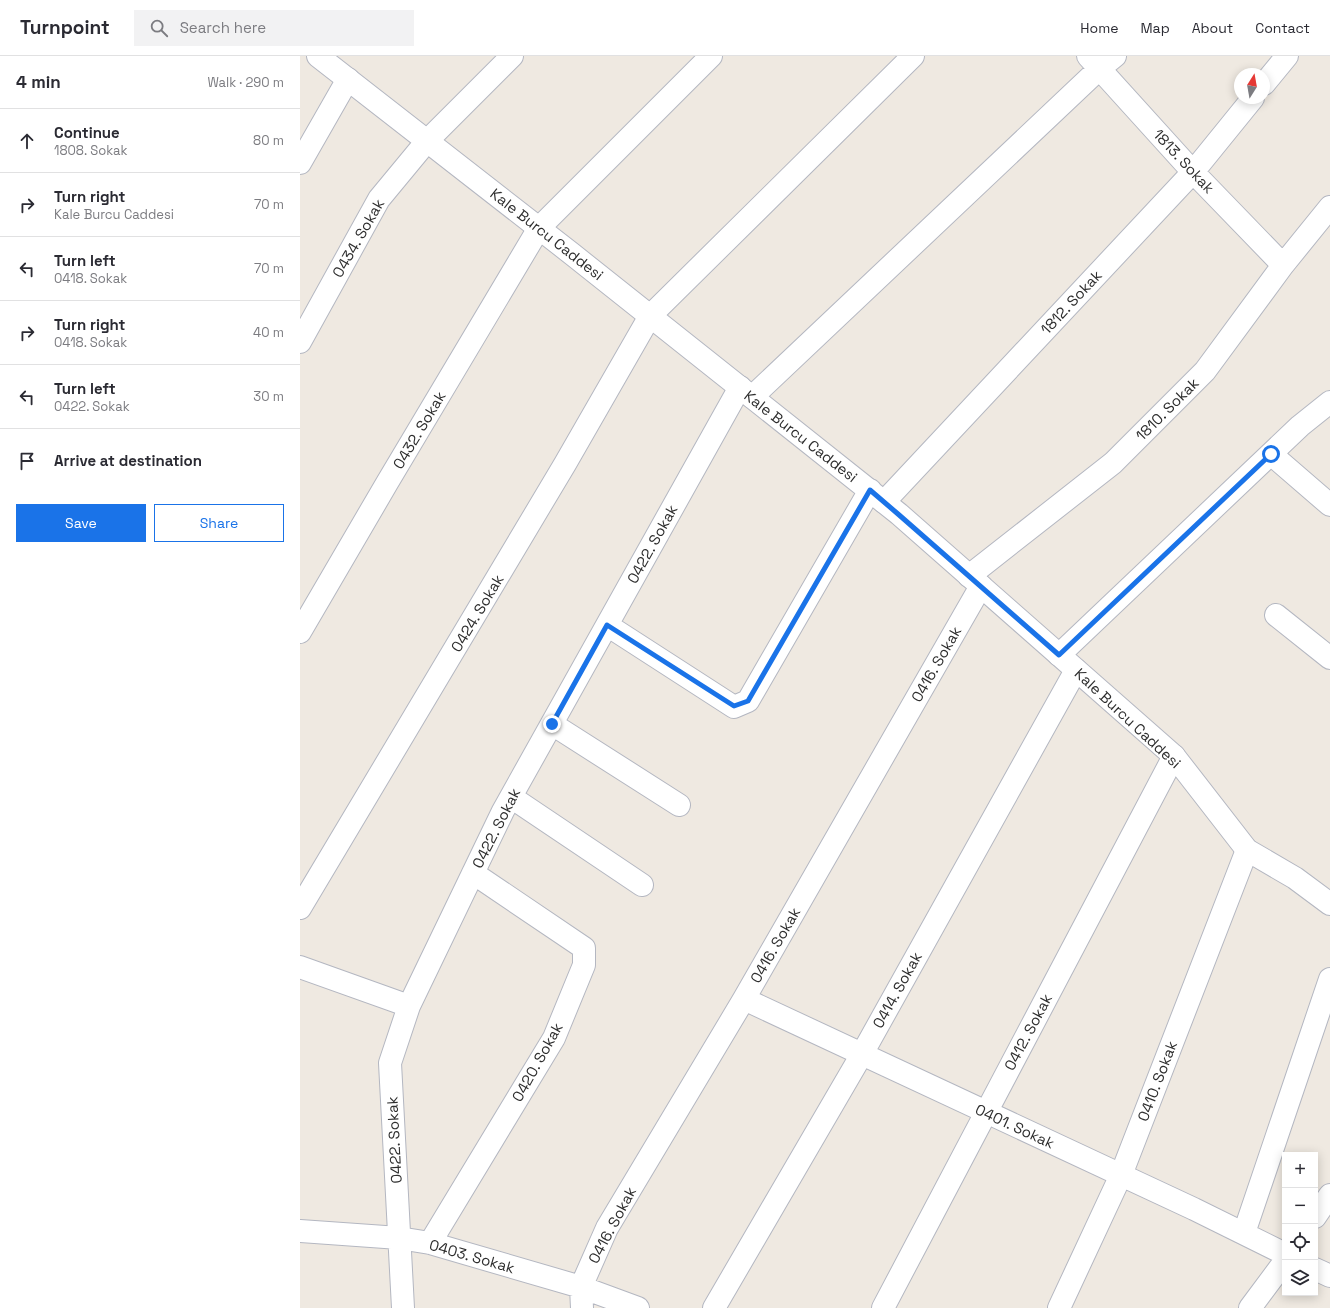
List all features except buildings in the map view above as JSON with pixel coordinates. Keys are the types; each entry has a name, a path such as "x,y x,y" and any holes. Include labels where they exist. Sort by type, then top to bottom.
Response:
{"street":[{"name":"Kale Burcu Caddesi","path":"318,56 539,228 877,496 1174,756 1247,850 1295,878 1330,904"},
{"name":"0434. Sokak","path":"300,342 379,199 427,141 512,56"},
{"name":"0432. Sokak","path":"300,632 539,228 711,56"},
{"name":"0424. Sokak","path":"300,908 553,484 650,316 913,56"},
{"path":"1270,77 1287,56"},
{"name":"1813. Sokak","path":"1101,60 1193,172 1283,265"},
{"name":"0422. Sokak","path":"403,1308 390,1063 409,1006 510,797 607,625 746,392 1101,60"},
{"path":"300,162 348,79"},
{"name":"1812. Sokak","path":"607,625 734,706 748,701 877,496 1193,172 1248,104"},
{"name":"1810. Sokak","path":"975,581 1113,463 1205,371 1283,265 1330,207"},
{"path":"1059,655 1300,426 1330,402"},
{"path":"1271,454 1330,505"},
{"name":"0416. Sokak","path":"581,1298 607,1228 744,999 975,581"},
{"path":"1276,615 1330,658"},
{"name":"0414. Sokak","path":"714,1308 862,1054 1076,670"},
{"path":"552,724 679,805"},
{"name":"0412. Sokak","path":"883,1308 1174,756"},
{"path":"510,797 642,885"},
{"name":"0410. Sokak","path":"1059,1308 1121,1175 1247,850"},
{"name":"0420. Sokak","path":"430,1243 554,1038 584,965 584,948 473,874"},
{"path":"300,967 409,1006"},
{"path":"1244,1233 1330,979"},
{"name":"0401. Sokak","path":"744,999 1121,1175 1282,1252"},
{"path":"1318,1213 1330,1195"},
{"name":"0403. Sokak","path":"300,1231 399,1238 430,1243 581,1298 638,1308"},
{"path":"1250,1308 1282,1265"},
{"path":"1318,1270 1330,1276"}],"route":[{"path":"552,724 607,625 734,706 748,701 870,490 1059,655 1271,454"}]}
